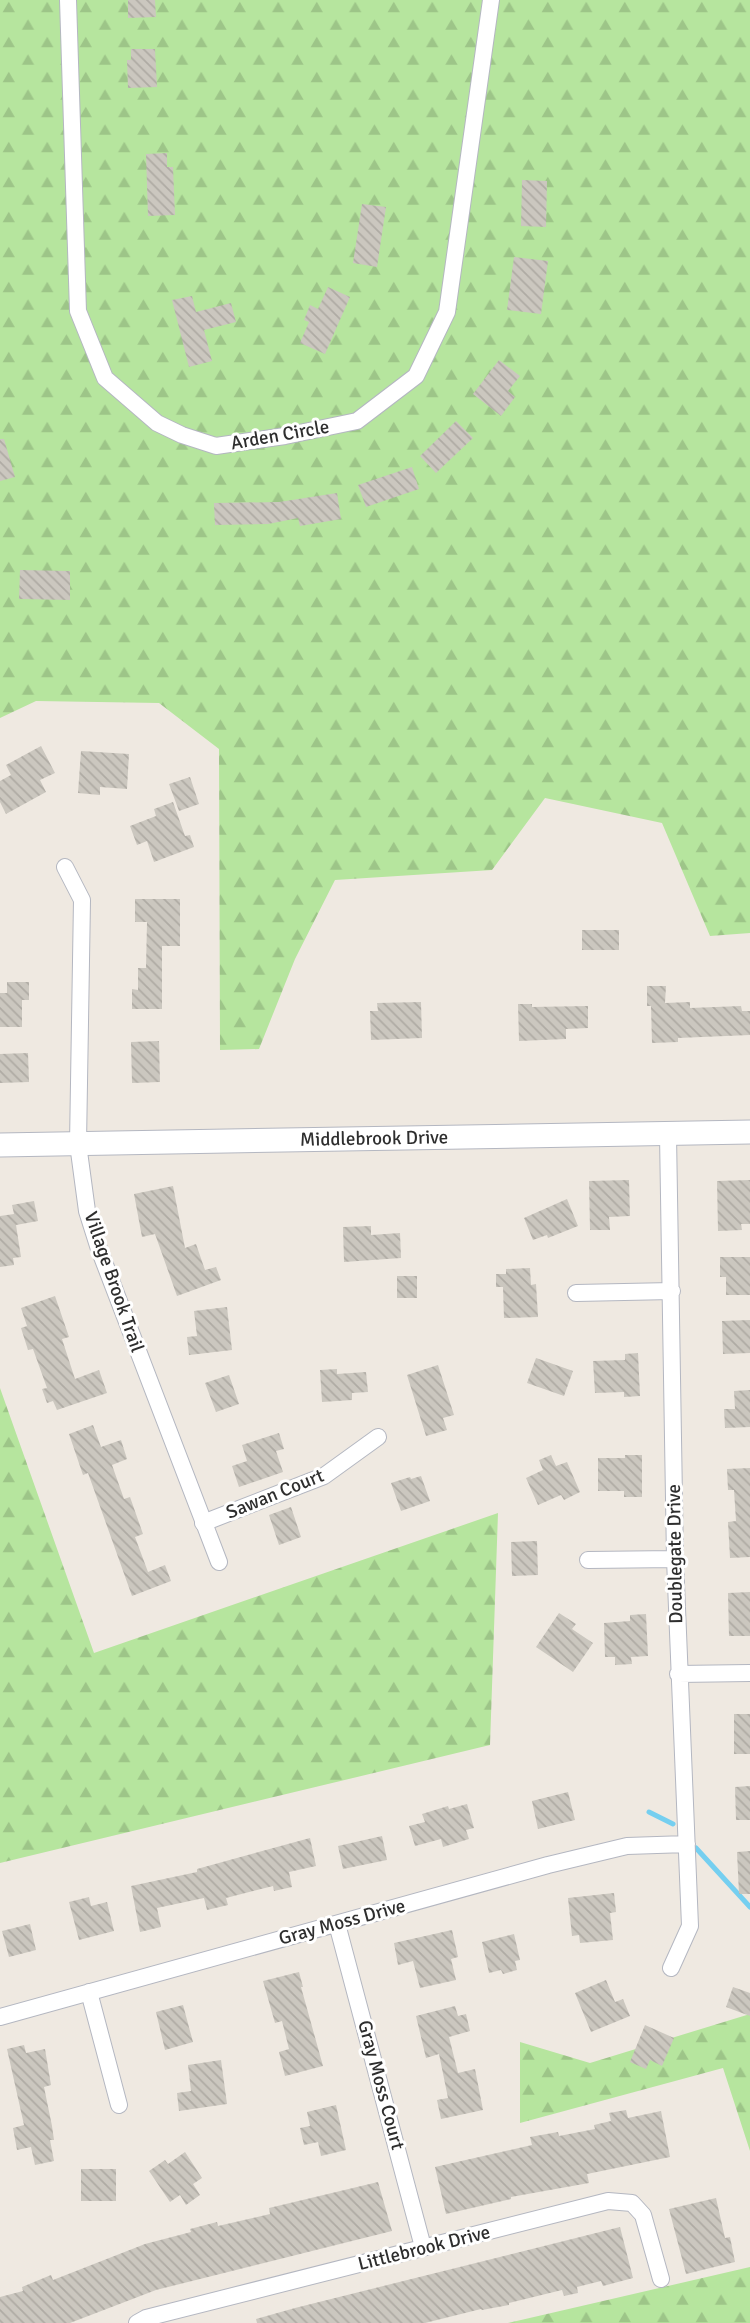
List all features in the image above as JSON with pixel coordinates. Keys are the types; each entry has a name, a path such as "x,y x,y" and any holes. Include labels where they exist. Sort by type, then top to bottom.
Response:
{"street":[{"name":"Arden Circle","path":"68,0 78,311 105,378 157,423 182,435 216,446 285,436 357,421 416,376 447,312 491,0"},
{"name":"Village Brook Trail","path":"65,867 82,900 78,1144 87,1211 99,1250 219,1562"},
{"name":"Middlebrook Drive","path":"0,1145 750,1132"},
{"name":"Doublegate Drive","path":"668,1135 678,1674 690,1926 671,1968"},
{"path":"576,1293 672,1291"},
{"name":"Sawan Court","path":"204,1523 324,1476 378,1437"},
{"path":"588,1560 675,1559"},
{"path":"678,1674 750,1673"},
{"name":"Gray Moss Drive","path":"0,2017 548,1865 627,1846 687,1844"},
{"name":"Gray Moss Court","path":"337,1924 423,2247"},
{"path":"89,1992 119,2105"},
{"name":"Littlebrook Drive","path":"137,2323 146,2318 608,2202 632,2203 643,2215 661,2279"}],"green space":[{"path":"0,0 750,0 750,933 710,936 662,823 545,798 492,870 335,880 295,959 259,1049 220,1050 219,749 159,703 36,701 0,718"},
{"path":"0,1388 94,1653 498,1513 490,1745 0,1863"},
{"path":"750,2014 750,2151 723,2068 520,2123 520,2042 590,2063"},
{"path":"750,2267 750,2323 508,2323"}],"building":[{"path":"128,0 155,0 156,17 128,18"},
{"path":"131,49 155,49 157,87 128,88 127,60 131,60"},
{"path":"167,153 167,167 173,167 175,215 148,216 146,154"},
{"path":"522,180 547,181 546,227 521,226"},
{"path":"362,204 386,207 377,267 353,263"},
{"path":"514,257 548,261 541,314 507,310"},
{"path":"328,287 350,297 325,354 300,343 309,322 304,320 310,305 318,309"},
{"path":"192,296 196,312 231,303 236,322 204,330 212,361 189,367 172,300"},
{"path":"499,360 520,376 508,391 515,397 501,416 473,394"},
{"path":"456,421 473,438 436,473 420,456"},
{"path":"0,439 4,439 15,477 0,481"},
{"path":"412,467 419,489 366,507 358,485"},
{"path":"337,493 341,519 300,526 298,518 268,524 215,525 214,503 279,502"},
{"path":"20,570 70,571 70,600 19,599"},
{"path":"41,746 55,773 40,780 46,792 6,814 0,802 0,781 11,775 6,765"},
{"path":"81,751 129,754 127,789 100,787 100,795 78,793"},
{"path":"190,777 199,804 179,811 169,784"},
{"path":"173,802 185,836 190,835 194,847 154,862 147,841 137,845 130,826 156,816 154,809"},
{"path":"135,899 180,899 180,946 162,946 162,1009 132,1009 132,989 138,990 138,968 146,968 147,922 135,922"},
{"path":"582,930 619,930 619,950 582,950"},
{"path":"7,982 29,982 29,1000 22,1000 22,1027 0,1027 0,993 7,993"},
{"path":"647,986 666,986 665,1003 690,1002 690,1008 741,1006 742,1011 750,1011 750,1035 678,1038 678,1042 652,1043 651,1006 647,1006"},
{"path":"421,1002 422,1038 371,1040 370,1011 378,1011 377,1003"},
{"path":"518,1004 532,1004 532,1007 588,1006 588,1028 566,1029 566,1039 519,1041"},
{"path":"159,1041 160,1082 132,1083 131,1042"},
{"path":"28,1053 29,1082 0,1083 0,1054"},
{"path":"629,1180 630,1216 609,1217 610,1230 590,1230 589,1181"},
{"path":"750,1180 750,1224 741,1224 742,1230 718,1231 717,1181"},
{"path":"173,1186 185,1248 196,1244 205,1270 216,1267 221,1280 177,1296 155,1234 142,1237 134,1194"},
{"path":"567,1199 578,1226 548,1238 547,1235 533,1240 524,1218"},
{"path":"34,1201 38,1221 16,1225 21,1257 13,1258 14,1265 0,1267 0,1216 14,1214 12,1205"},
{"path":"371,1226 371,1235 400,1233 401,1258 344,1262 343,1227"},
{"path":"720,1257 750,1257 750,1295 726,1295 726,1277 720,1277"},
{"path":"530,1268 531,1285 536,1284 538,1317 504,1318 503,1287 496,1287 496,1274 506,1274 506,1269"},
{"path":"397,1276 417,1276 417,1298 397,1298"},
{"path":"55,1296 69,1337 62,1339 75,1379 99,1370 107,1393 57,1410 53,1401 47,1403 42,1389 47,1388 33,1349 28,1350 21,1328 27,1326 21,1308"},
{"path":"227,1307 232,1350 189,1355 187,1337 197,1336 194,1311"},
{"path":"750,1320 750,1353 723,1354 722,1321"},
{"path":"638,1353 640,1396 624,1397 624,1392 595,1393 593,1361 625,1360 625,1354"},
{"path":"536,1358 573,1371 564,1396 527,1383"},
{"path":"438,1365 454,1415 443,1418 447,1430 426,1436 407,1375"},
{"path":"337,1369 337,1374 366,1372 368,1392 352,1393 352,1400 322,1402 320,1370"},
{"path":"229,1375 239,1404 216,1412 205,1383"},
{"path":"750,1390 750,1427 725,1428 724,1409 735,1409 734,1391"},
{"path":"93,1425 101,1447 121,1440 127,1459 112,1465 124,1499 130,1497 143,1534 135,1537 148,1572 165,1565 171,1581 132,1596 88,1473 83,1475 69,1434"},
{"path":"279,1433 284,1449 276,1451 283,1472 239,1487 232,1466 247,1461 242,1445"},
{"path":"551,1455 556,1466 567,1462 580,1492 564,1500 561,1495 538,1505 526,1478 543,1470 539,1460"},
{"path":"625,1455 642,1455 642,1497 624,1497 624,1491 598,1491 598,1458 625,1458"},
{"path":"750,1468 750,1557 730,1558 728,1522 736,1521 734,1490 728,1490 727,1469"},
{"path":"421,1476 430,1501 401,1511 391,1483"},
{"path":"291,1507 301,1537 279,1545 269,1515"},
{"path":"537,1541 538,1575 512,1576 511,1542"},
{"path":"750,1592 750,1636 729,1636 728,1593"},
{"path":"559,1613 576,1624 572,1629 593,1643 573,1672 536,1647"},
{"path":"646,1614 648,1656 631,1657 632,1664 615,1665 615,1657 605,1657 604,1623 630,1621 630,1615"},
{"path":"734,1714 750,1714 750,1754 734,1754"},
{"path":"750,1786 750,1820 736,1820 735,1787"},
{"path":"568,1792 575,1820 538,1829 532,1801"},
{"path":"467,1804 474,1828 466,1830 469,1839 443,1847 441,1839 415,1846 409,1826 425,1822 422,1814 448,1806 449,1809"},
{"path":"382,1836 387,1860 343,1869 338,1846"},
{"path":"310,1838 316,1866 289,1872 292,1887 274,1891 273,1886 226,1898 228,1905 207,1910 204,1898 157,1908 161,1927 140,1932 131,1886 197,1872 197,1869"},
{"path":"750,1851 750,1894 739,1894 737,1852"},
{"path":"614,1893 616,1912 610,1913 613,1940 580,1943 579,1935 572,1936 568,1898"},
{"path":"89,1897 91,1906 107,1902 114,1931 79,1940 69,1902"},
{"path":"30,1924 36,1950 9,1957 2,1931"},
{"path":"452,1930 458,1957 451,1959 456,1980 420,1988 413,1961 398,1965 394,1943"},
{"path":"514,1934 520,1960 515,1961 517,1970 503,1974 501,1970 489,1973 482,1942"},
{"path":"299,1972 323,2066 285,2076 279,2052 289,2049 282,2021 275,2023 263,1981"},
{"path":"606,1980 615,2002 623,1999 630,2016 591,2032 575,1993"},
{"path":"733,1987 750,1993 750,2016 726,2007"},
{"path":"183,2005 193,2042 165,2050 156,2012"},
{"path":"455,2006 458,2016 466,2014 470,2031 449,2037 458,2073 475,2069 483,2110 441,2119 437,2100 448,2098 439,2054 426,2058 416,2016"},
{"path":"645,2025 674,2038 662,2066 650,2060 646,2069 630,2062"},
{"path":"24,2045 26,2053 45,2049 51,2085 44,2087 54,2140 50,2140 54,2161 35,2165 31,2147 17,2150 13,2128 24,2125 7,2049"},
{"path":"221,2060 227,2104 179,2111 177,2093 191,2091 188,2065"},
{"path":"336,2105 346,2150 321,2156 318,2142 304,2145 300,2128 310,2126 307,2112"},
{"path":"626,2110 628,2118 661,2111 670,2157 587,2174 589,2183 511,2197 446,2214 435,2167 532,2145 530,2137 558,2132 559,2136 595,2129 594,2125 611,2121 609,2113"},
{"path":"185,2152 202,2178 193,2184 200,2195 186,2205 180,2195 170,2202 149,2171 165,2160 168,2164"},
{"path":"81,2169 116,2169 116,2201 81,2201"},
{"path":"378,2182 392,2231 156,2290 70,2323 0,2323 0,2297 23,2291 22,2287 51,2275 53,2280 145,2244 191,2232 190,2229 217,2222 218,2226 270,2214 269,2208"},
{"path":"716,2198 725,2238 730,2237 735,2262 686,2274 669,2209"},
{"path":"620,2227 633,2278 603,2286 601,2281 577,2287 578,2293 564,2296 562,2290 509,2305 425,2323 257,2323 256,2319 295,2308"}],"waterway":[{"path":"649,1812 673,1824"},
{"path":"696,1848 750,1907"}]}
